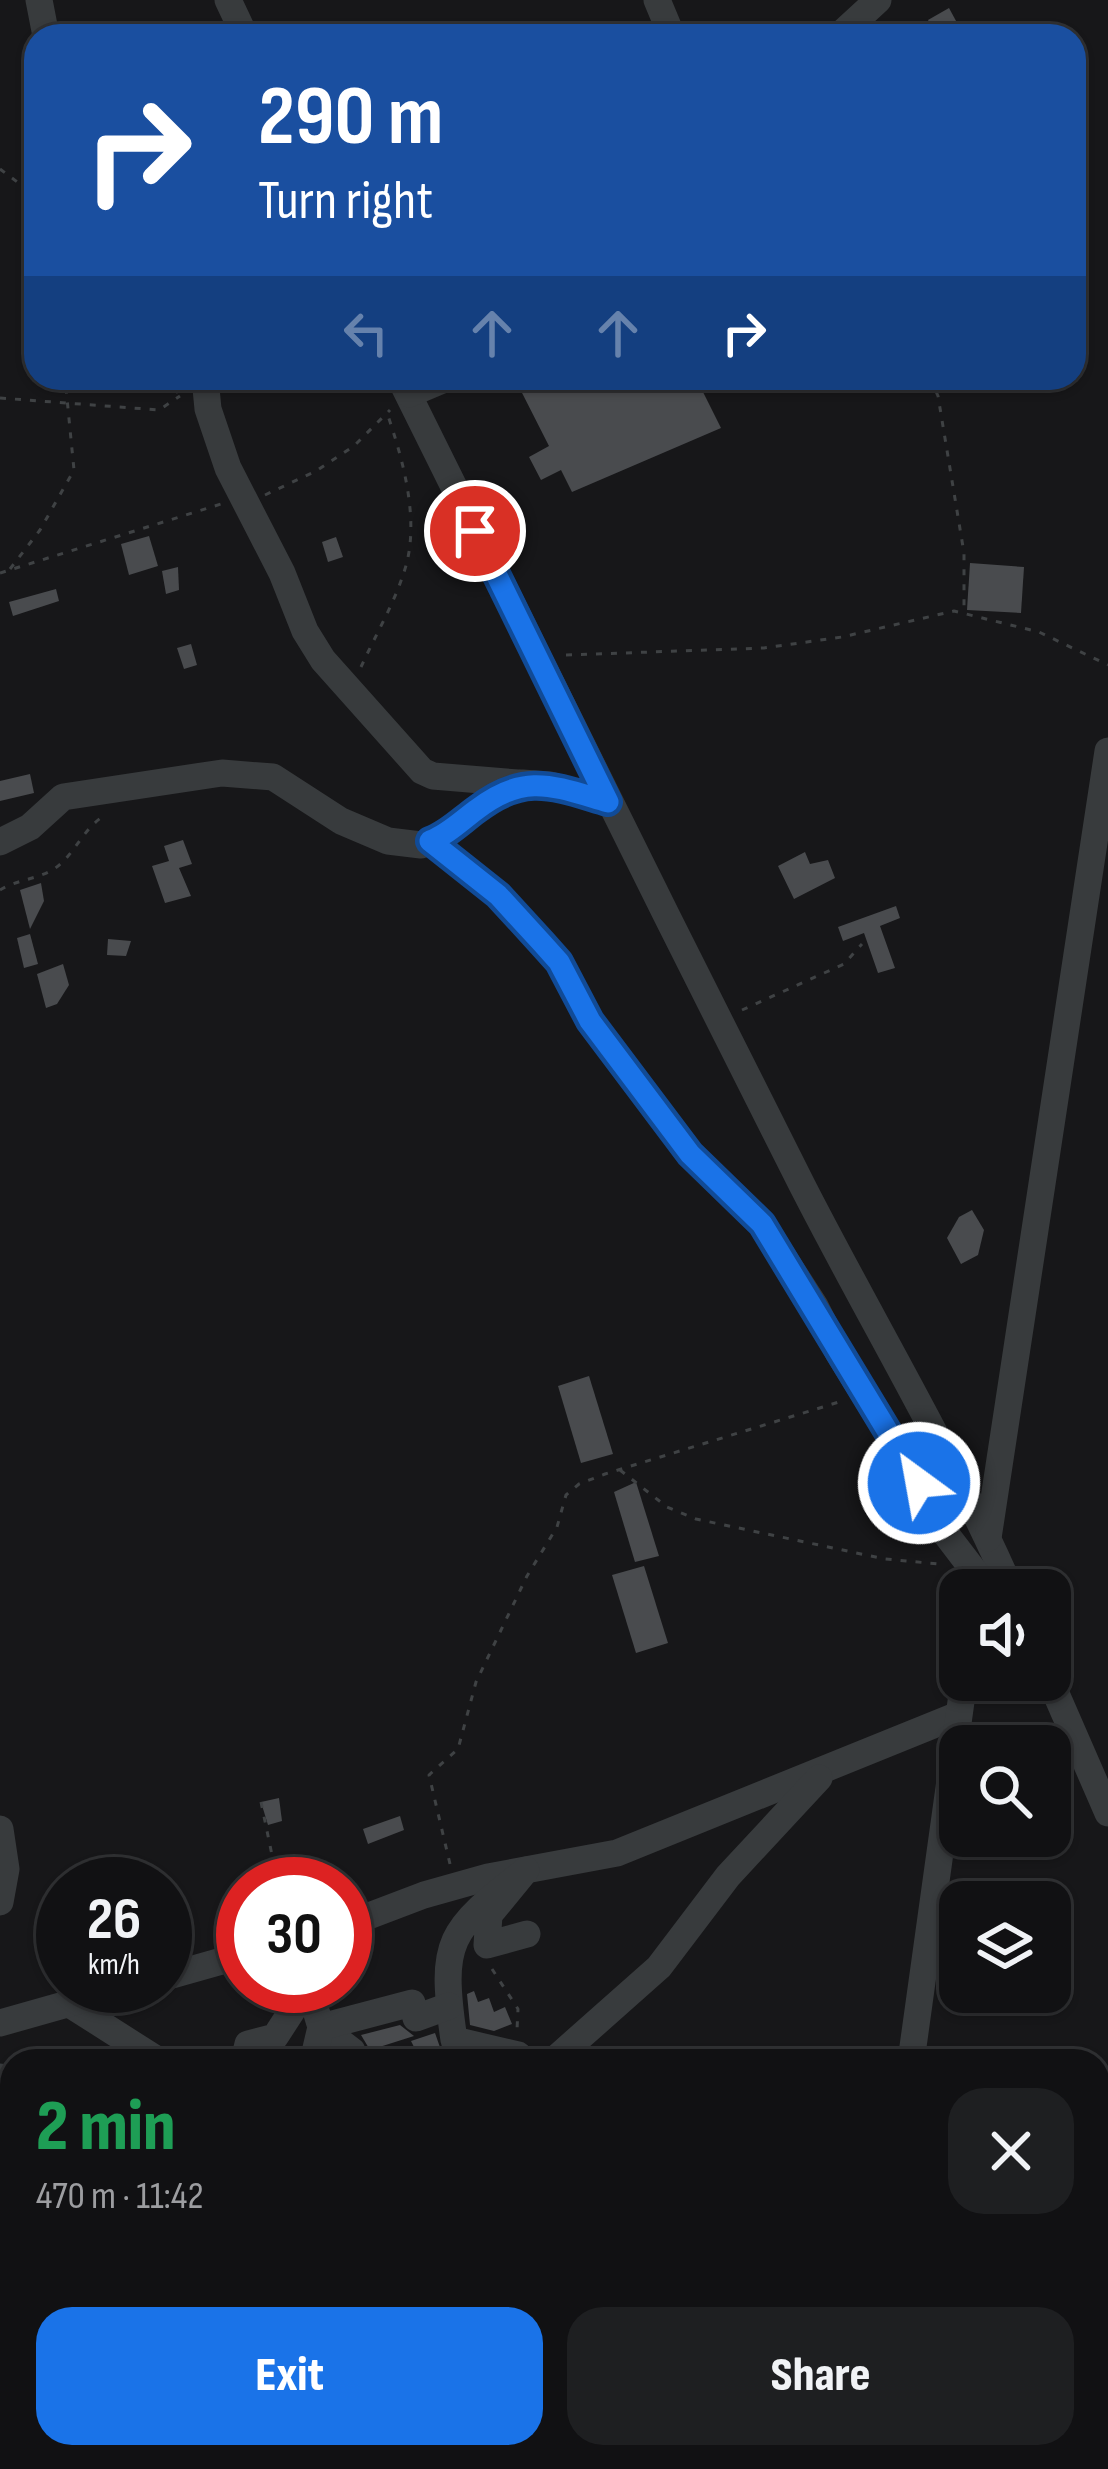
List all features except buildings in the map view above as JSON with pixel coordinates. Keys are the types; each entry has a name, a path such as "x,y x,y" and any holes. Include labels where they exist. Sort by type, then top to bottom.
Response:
{"street":[{"path":"853,24 878,0"},
{"path":"206,390 228,468 305,631 323,660 422,771 433,776 550,785 608,802"},
{"path":"398,395 1002,1569"},
{"path":"980,1569 1108,751"},
{"path":"0,842 31,827 63,797 181,783 222,773 273,777 341,821 388,841 421,844 522,783"},
{"path":"430,841 498,895 559,962 590,1021 690,1154 762,1224 815,1306 939,1525 970,1569"},
{"path":"913,2049 960,1701"},
{"path":"1059,1701 1108,1813"},
{"path":"372,1916 456,1886 616,1853 958,1714"},
{"path":"567,2049 659,1967 728,1876 826,1771"},
{"path":"0,1829 6,1869 0,1902"},
{"path":"526,1870 488,1915 487,1945 527,1934"},
{"path":"492,2049 454,2040 448,2006 448,1954 467,1916 526,1870"},
{"path":"321,2027 412,2003 416,2018 448,2006"},
{"path":"0,2023 36,2012"},
{"path":"84,2013 140,2049"},
{"path":"247,2049 248,2044 275,2037 291,2013"},
{"path":"316,2049 321,2027 317,2013"},
{"path":"321,2027 349,2049"}],"path":[{"path":"9,571 40,530 74,470 65,390"},
{"path":"935,390 964,553 964,613"},
{"path":"0,573 217,505 247,503 316,472 354,446 398,395"},
{"path":"351,690 405,571 409,549 398,395"},
{"path":"0,398 160,410 180,396"},
{"path":"536,656 764,648 842,637 928,614 964,613 1039,632 1108,665"},
{"path":"0,890 50,872 65,860 88,827 114,811"},
{"path":"719,1023 844,964 862,944"},
{"path":"456,1886 429,1775 458,1749 476,1682 526,1576 556,1527 566,1495 579,1484 619,1469 864,1394"},
{"path":"619,1469 668,1507 696,1519 939,1570"},
{"path":"262,1802 273,1857"},
{"path":"487,1945 488,1961 518,2009 518,2049"}],"route":[{"path":"475,531 608,802 550,785 522,783 494,796 430,841 498,895 559,962 590,1021 690,1154 762,1224 919,1483"}]}
